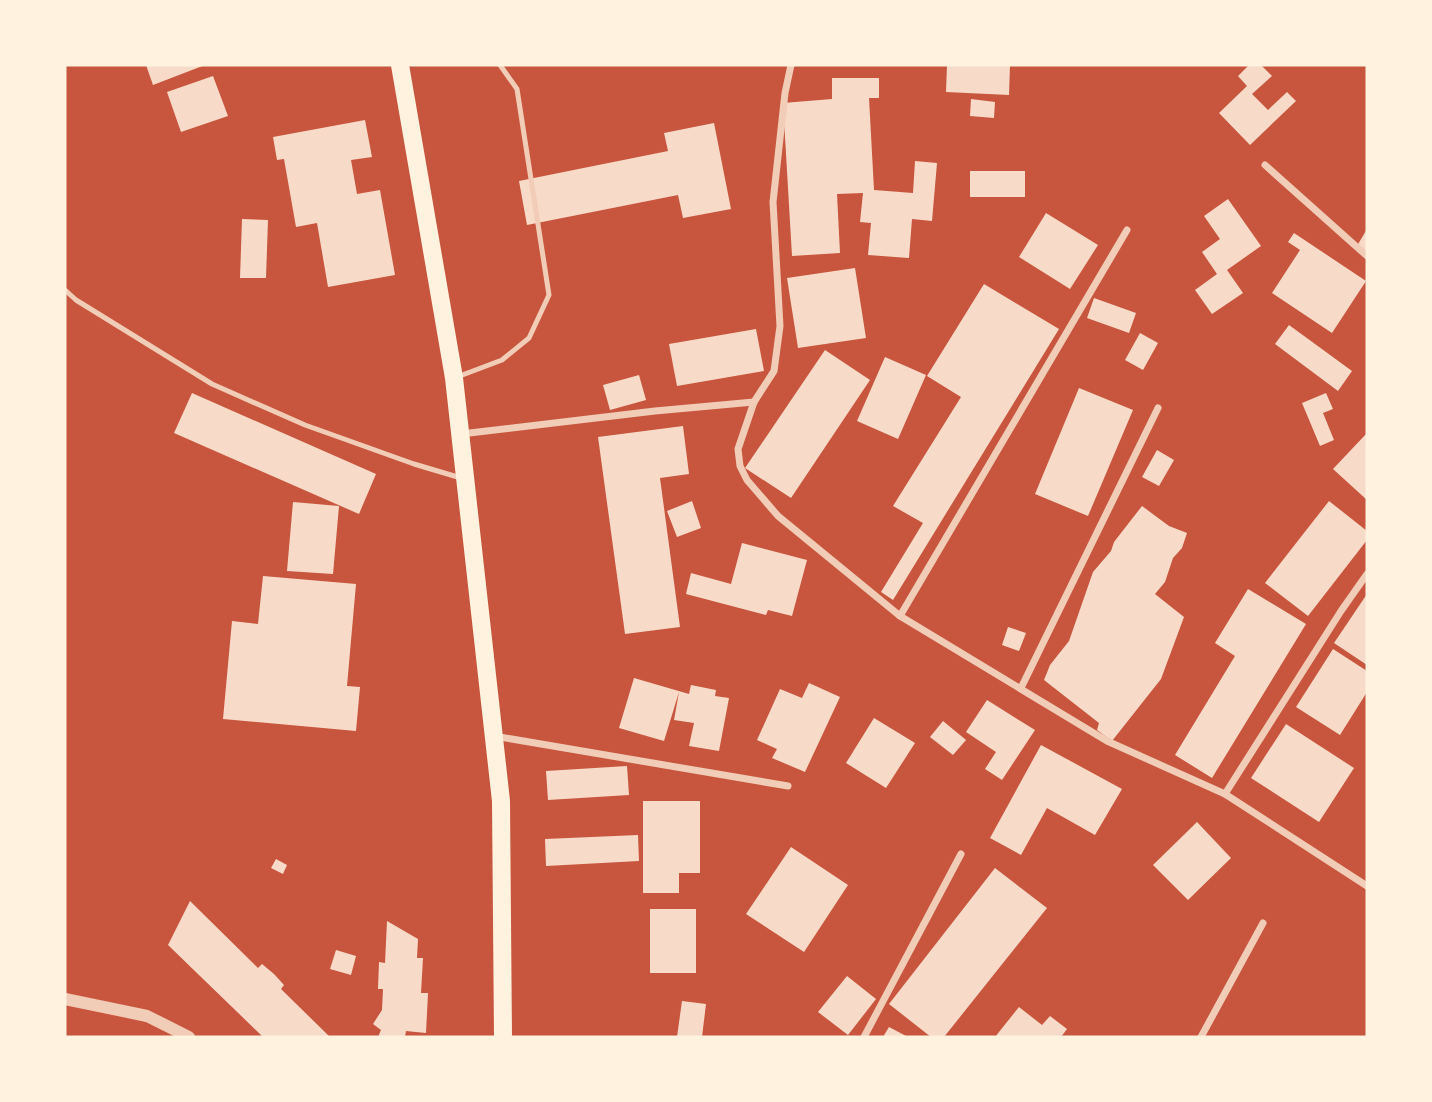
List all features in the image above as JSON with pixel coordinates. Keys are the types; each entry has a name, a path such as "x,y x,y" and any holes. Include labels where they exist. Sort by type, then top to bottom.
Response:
{"main road":[{"path":"400,65 454,378 500,801 503,1037"}],"street":[{"path":"791,65 785,93 773,202 780,326 774,371 754,402 738,449 740,466 747,480 778,516 900,616 1107,741 1225,794 1367,886"},
{"path":"1265,165 1367,256"},
{"path":"900,616 1127,230"},
{"path":"461,435 655,411 754,402"},
{"path":"1021,688 1158,408"},
{"path":"1225,794 1340,611 1367,574"},
{"path":"493,736 788,786"},
{"path":"864,1037 961,854"},
{"path":"1201,1037 1263,923"},
{"path":"65,999 147,1016 189,1037"}],"lane":[{"path":"454,378 502,360 529,338 549,295 517,89 500,65"},
{"path":"65,290 76,300 212,384 305,425 464,479"}],"building":[{"path":"146,65 205,65 153,85"},
{"path":"947,65 1010,65 1009,95 946,92"},
{"path":"1249,65 1261,65 1272,76 1252,94 1268,110 1287,92 1296,101 1250,145 1219,113 1247,86 1238,76"},
{"path":"213,76 228,116 181,132 167,92"},
{"path":"832,78 879,78 879,98 869,98 874,190 913,193 915,161 937,163 932,221 912,219 909,258 868,255 871,223 860,222 863,193 837,194 840,253 792,256 783,103 832,99"},
{"path":"971,99 995,102 994,118 970,116"},
{"path":"365,120 372,157 351,160 357,194 380,190 395,275 328,287 317,223 296,227 284,159 277,160 273,137"},
{"path":"714,123 731,209 683,218 678,195 527,225 519,181 668,151 664,133"},
{"path":"970,171 1025,171 1025,197 970,197"},
{"path":"1228,199 1261,246 1227,270 1243,293 1212,314 1195,290 1217,274 1202,252 1220,239 1204,216"},
{"path":"1046,213 1098,245 1070,289 1019,257"},
{"path":"242,219 268,220 266,278 240,278"},
{"path":"1367,229 1367,252 1357,246"},
{"path":"1294,233 1366,281 1332,333 1272,293 1300,250 1288,242"},
{"path":"855,268 866,338 798,348 787,278"},
{"path":"984,284 1059,329 893,600 881,592 923,523 893,506 961,397 927,376"},
{"path":"1094,298 1136,313 1129,333 1087,318"},
{"path":"1289,325 1352,371 1338,391 1275,344"},
{"path":"756,329 764,371 677,386 669,344"},
{"path":"1140,333 1158,343 1143,370 1125,360"},
{"path":"825,350 870,380 791,498 745,468"},
{"path":"885,357 926,375 898,439 857,421"},
{"path":"639,375 646,400 610,410 603,385"},
{"path":"1079,388 1133,410 1088,516 1035,494"},
{"path":"192,393 376,474 359,514 174,433"},
{"path":"1326,393 1333,409 1323,413 1334,440 1320,446 1302,403"},
{"path":"683,426 689,474 660,478 680,627 625,634 598,437"},
{"path":"1367,433 1367,500 1333,469"},
{"path":"1157,450 1174,460 1159,486 1142,477"},
{"path":"692,501 701,528 677,537 667,511"},
{"path":"1329,501 1367,531 1367,540 1308,616 1265,583"},
{"path":"293,502 339,506 333,574 287,571"},
{"path":"1142,506 1169,526 1187,533 1182,548 1173,558 1165,582 1155,594 1184,617 1161,679 1112,741 1097,730 1099,723 1044,680 1050,665 1069,641 1093,572"},
{"path":"742,543 807,560 792,616 768,610 766,615 686,594 691,573 731,584"},
{"path":"263,576 356,584 347,686 360,687 356,731 223,719 232,621 258,624"},
{"path":"1248,589 1306,624 1212,778 1175,755 1235,656 1215,643"},
{"path":"1367,594 1367,665 1334,643"},
{"path":"1008,627 1026,633 1019,651 1002,645"},
{"path":"1333,649 1367,671 1367,692 1340,735 1296,707"},
{"path":"634,678 689,694 691,685 716,690 715,696 729,698 719,751 689,746 694,723 674,720 679,692 664,741 619,728"},
{"path":"809,683 840,697 805,772 772,758 777,749 757,740 780,689 802,698"},
{"path":"987,700 1035,730 1002,780 985,769 996,752 966,732"},
{"path":"874,718 915,743 886,788 846,763"},
{"path":"943,721 966,740 953,755 930,737"},
{"path":"1286,724 1354,768 1319,822 1251,778"},
{"path":"1041,745 1122,789 1095,835 1047,808 1021,855 990,838"},
{"path":"627,766 629,795 548,800 546,771"},
{"path":"643,801 700,801 700,873 679,873 679,893 643,893"},
{"path":"1197,822 1231,858 1188,900 1153,865"},
{"path":"638,835 639,861 546,866 545,839"},
{"path":"791,847 848,885 804,952 746,914"},
{"path":"276,859 287,865 283,874 271,868"},
{"path":"995,868 1047,908 944,1037 931,1037 889,1004"},
{"path":"190,901 258,968 262,964 274,974 284,985 281,989 330,1037 263,1037 168,945"},
{"path":"650,909 696,909 696,973 650,973"},
{"path":"387,921 418,939 417,958 423,958 421,993 428,993 426,1033 406,1031 405,1037 378,1037 381,1030 373,1024 382,1010 383,989 378,989 379,962 385,963"},
{"path":"336,950 356,956 351,975 330,969"},
{"path":"847,976 876,999 848,1035 818,1012"},
{"path":"682,1001 706,1004 702,1037 677,1037"},
{"path":"1019,1007 1042,1025 1050,1016 1067,1029 1061,1037 995,1037"},
{"path":"889,1027 908,1037 883,1037"}]}
